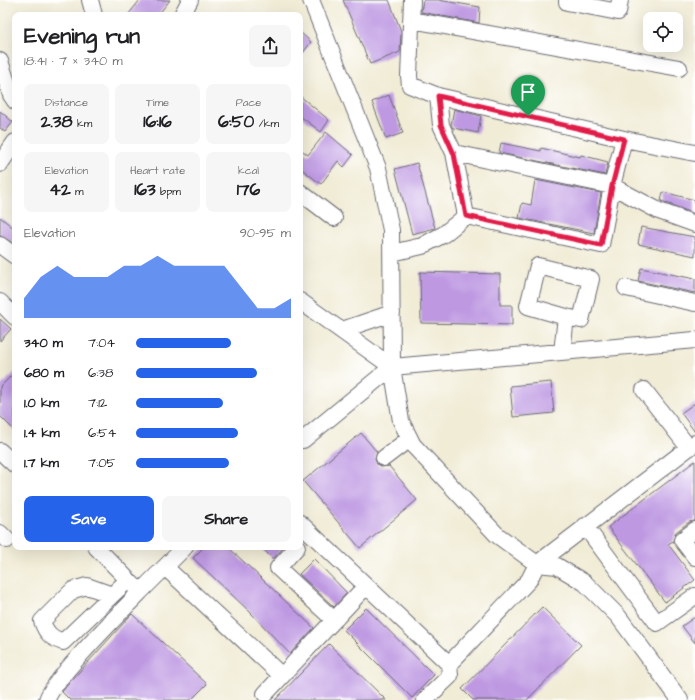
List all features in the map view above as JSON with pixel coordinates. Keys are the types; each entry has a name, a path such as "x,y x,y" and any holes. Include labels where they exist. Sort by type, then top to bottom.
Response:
{"street":[{"path":"90,0 93,12"},
{"path":"184,12 190,0"},
{"path":"311,0 378,168 391,230 392,368 401,421 409,439 497,535 537,564 557,566 586,583 618,616 680,700"},
{"path":"412,0 410,85 438,96 624,139 695,153"},
{"path":"567,0 567,2 618,12 620,0"},
{"path":"411,20 679,68"},
{"path":"0,61 12,97"},
{"path":"438,96 441,125 454,154 466,216"},
{"path":"466,216 601,245 612,186 624,139"},
{"path":"454,154 612,186 660,211 695,224"},
{"path":"303,194 334,218"},
{"path":"392,253 422,246 444,234 466,216"},
{"path":"0,245 12,254"},
{"path":"626,288 695,303"},
{"path":"0,302 12,314"},
{"path":"303,303 342,330 392,368"},
{"path":"342,330 392,313"},
{"path":"562,352 566,317"},
{"path":"303,440 392,368 695,340"},
{"path":"425,700 450,676 450,664 529,580 537,564 692,445 644,390"},
{"path":"384,458 409,439"},
{"path":"0,451 12,462"},
{"path":"586,526 657,623 695,596"},
{"path":"695,530 682,540 695,557"},
{"path":"303,533 366,586 450,664"},
{"path":"99,550 140,592"},
{"path":"47,700 52,689 140,592 182,550"},
{"path":"294,550 278,568 334,620"},
{"path":"165,568 282,676"},
{"path":"112,594 128,580"},
{"path":"264,694 366,586"}],"building":[{"path":"140,0 170,0 160,12 130,12"},
{"path":"343,0 389,0 401,31 400,52 370,64"},
{"path":"423,0 438,0 480,7 479,23 421,12"},
{"path":"303,35 311,42 303,53"},
{"path":"389,95 403,133 386,139 372,102"},
{"path":"303,98 329,120 321,132 303,118"},
{"path":"454,109 481,116 478,133 453,128 451,125"},
{"path":"0,111 12,121 12,123 5,132 0,128"},
{"path":"326,132 353,155 344,167 338,161 321,184 303,170 303,151 308,155"},
{"path":"501,143 541,151 541,148 580,157 581,155 608,162 605,175 499,153"},
{"path":"417,163 435,228 412,234 395,169"},
{"path":"535,180 601,193 594,233 519,218 522,203 531,205"},
{"path":"663,192 695,200 695,214 661,201"},
{"path":"0,217 12,227 12,242 0,236"},
{"path":"641,227 695,237 695,256 638,244"},
{"path":"641,268 695,279 695,293 638,281"},
{"path":"420,272 500,274 500,305 512,305 512,325 421,323"},
{"path":"0,319 11,329 0,341"},
{"path":"12,375 12,428 0,416 0,387"},
{"path":"551,382 554,413 513,417 510,386"},
{"path":"695,403 695,432 681,413"},
{"path":"361,433 377,452 375,459 377,464 381,467 389,466 417,500 360,548 303,481"},
{"path":"695,461 695,521 689,522 676,532 673,541 668,544 695,580 665,602 608,527"},
{"path":"201,550 231,550 314,628 290,654 250,612 193,558"},
{"path":"264,550 281,550 273,559"},
{"path":"314,559 347,593 334,607 299,574"},
{"path":"542,607 581,645 527,700 473,700 462,689"},
{"path":"366,608 434,675 412,698 344,630"},
{"path":"132,614 207,684 191,700 70,700 62,692"},
{"path":"695,617 695,643 682,626"},
{"path":"329,644 386,700 275,700"}],"route":[{"path":"438,96 528,116 624,139 612,186 601,245 466,216 454,154 441,125 438,96"}]}
